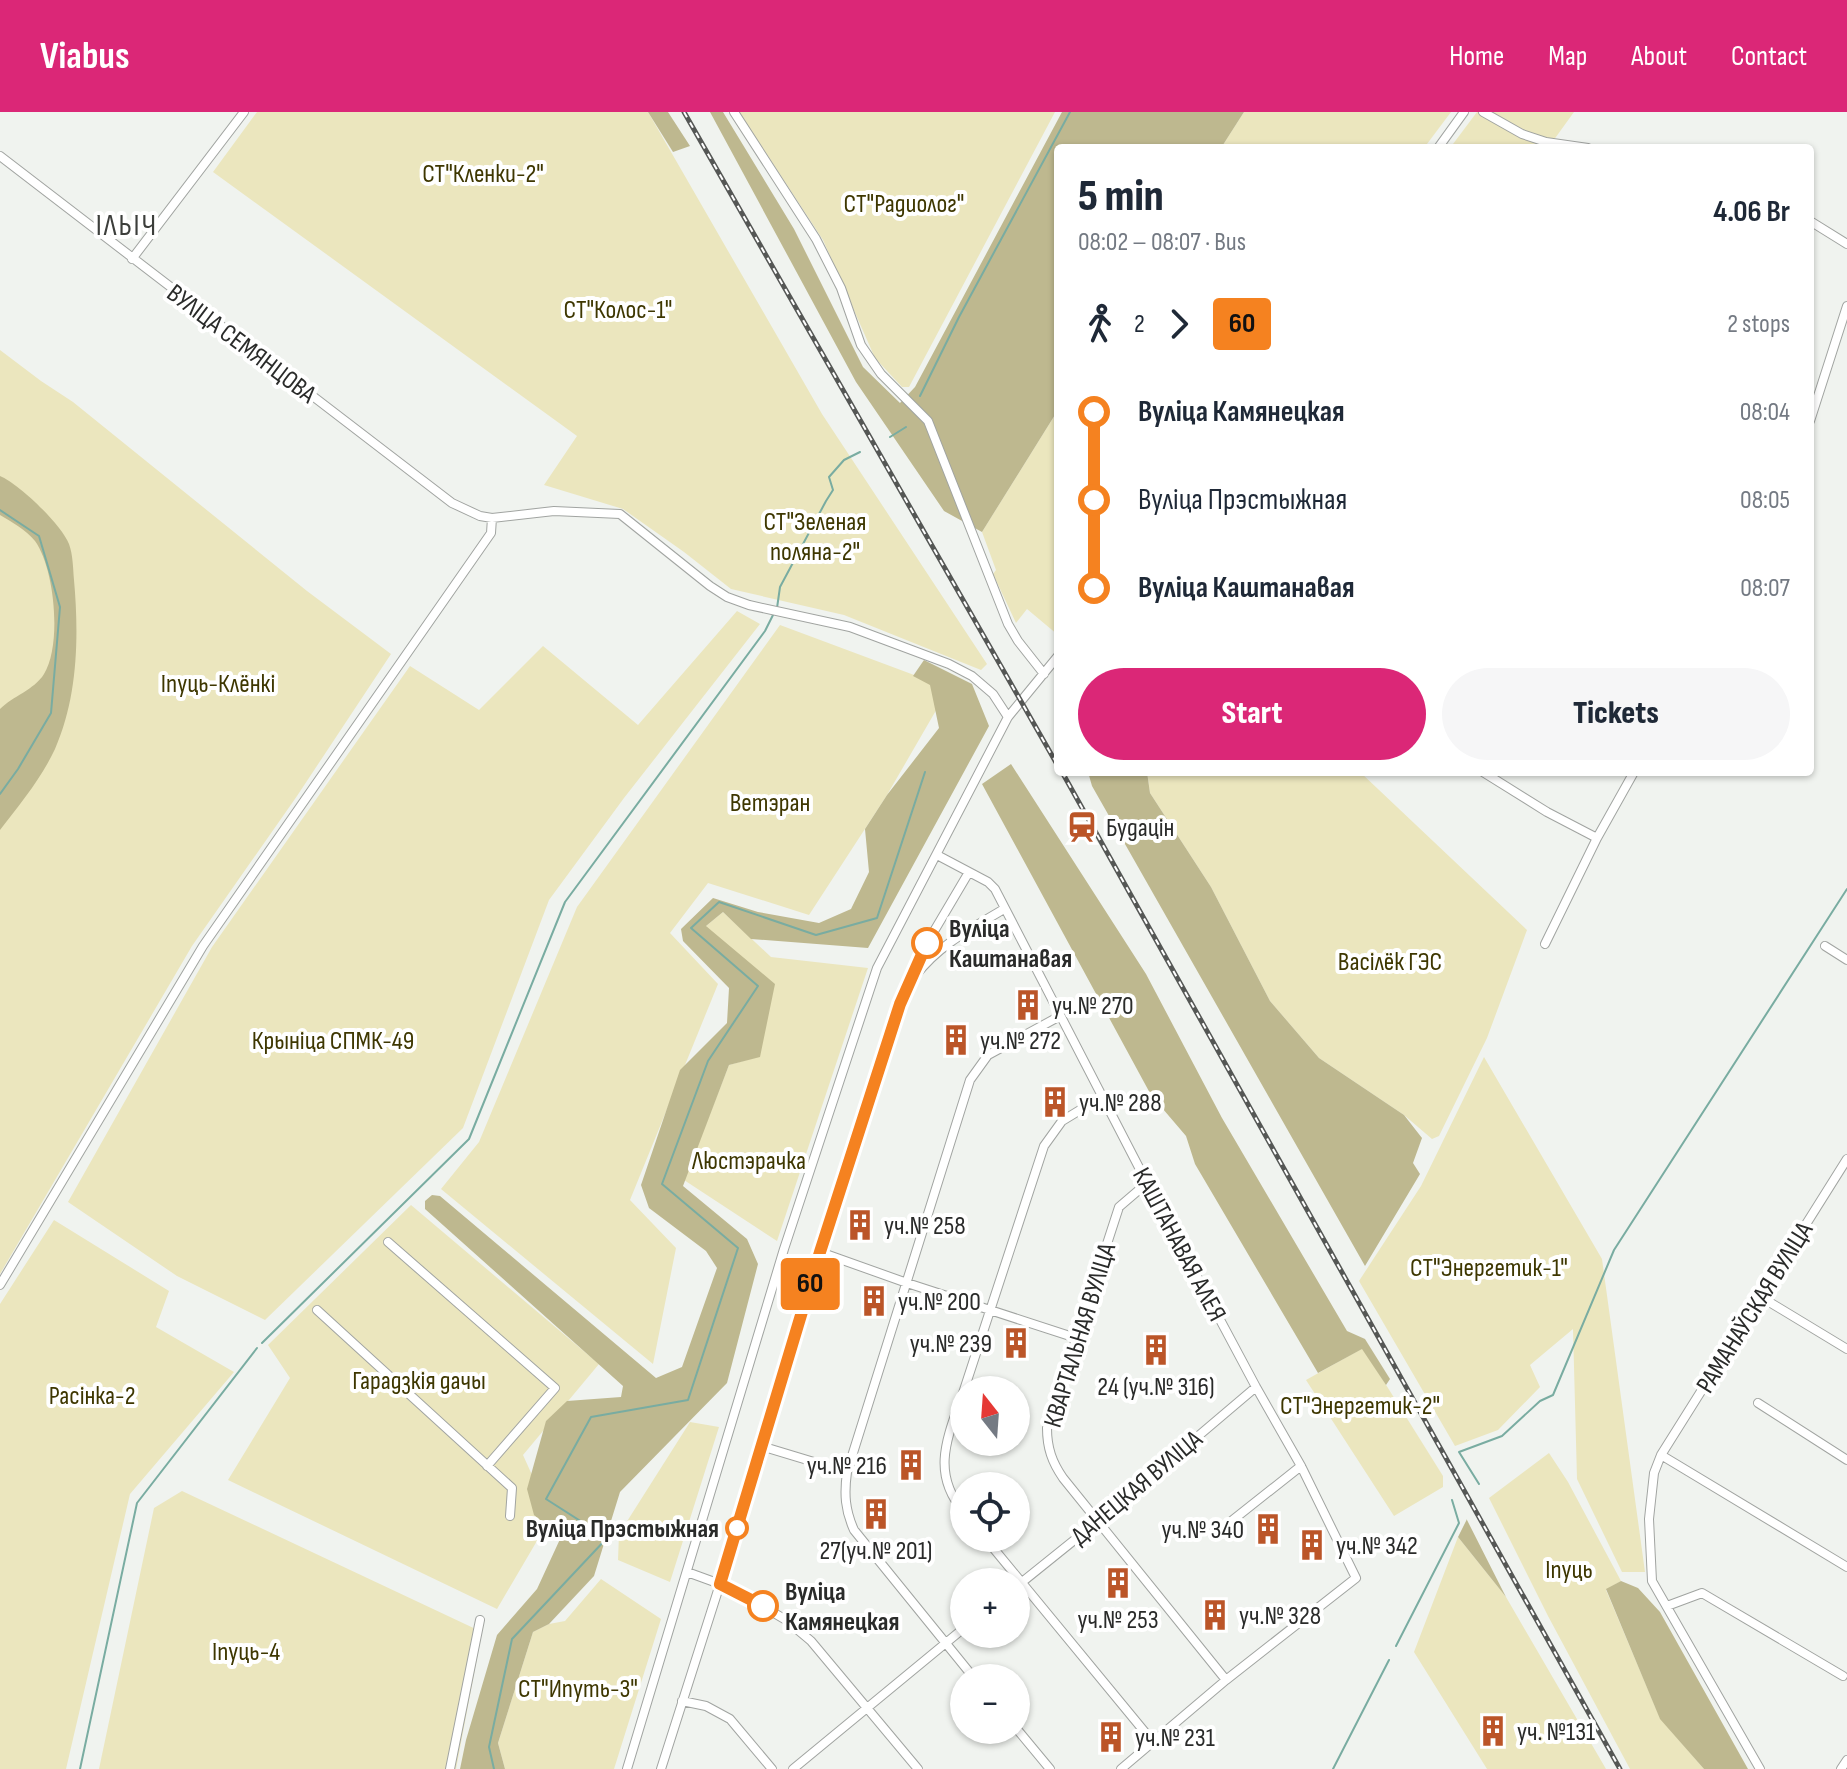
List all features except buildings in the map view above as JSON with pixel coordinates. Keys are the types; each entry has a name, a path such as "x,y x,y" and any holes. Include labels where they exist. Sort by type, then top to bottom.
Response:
{"street":[{"path":"132,259 244,112"},
{"path":"734,112 816,239 841,288 861,345 881,374 928,421 1008,624 1044,674"},
{"path":"1441,144 1464,112"},
{"path":"1483,112 1522,134 1560,144"},
{"name":"ВУЛІЦА СЕМЯНЦОВА","path":"0,156 452,503 492,518 554,511 620,514 727,597 850,627 949,664 972,676 993,694 1008,717"},
{"path":"1814,223 1847,244"},
{"path":"1814,409 1847,306"},
{"path":"0,1285 203,946 491,533 492,518"},
{"path":"627,1769 784,1249 877,968 1008,717 1054,661"},
{"path":"1489,776 1547,812 1597,838"},
{"path":"1545,944 1597,838 1632,776"},
{"name":"КАШТАНАВАЯ АЛЕЯ","path":"937,855 992,885 1147,1183 1301,1466 1356,1578 1226,1680"},
{"path":"661,1769 820,1252 900,1004 927,943 969,872"},
{"path":"909,983 945,945 1004,909"},
{"path":"1825,946 1847,960"},
{"path":"962,1664 854,1530 845,1506 847,1472 970,1080 988,1055 1060,1016"},
{"path":"969,1376 1044,1146 1062,1121 1103,1096"},
{"name":"РАМАНАЎСКАЯ ВУЛІЦА","path":"1760,1769 1652,1581 1649,1519 1654,1473 1661,1455 1847,1159"},
{"name":"КВАРТАЛЬНАЯ ВУЛІЦА","path":"1147,1183 1119,1207 1047,1428 1049,1454 1063,1478 1226,1680"},
{"path":"388,1242 555,1388 487,1466"},
{"path":"820,1252 1076,1338"},
{"path":"1761,1297 1847,1349"},
{"path":"317,1310 512,1488 510,1516"},
{"name":"ДАНЕЦКАЯ ВУЛІЦА","path":"1030,1575 1256,1387"},
{"path":"1758,1403 1847,1460"},
{"path":"950,1431 944,1458 950,1492"},
{"path":"761,1446 847,1472"},
{"path":"1661,1455 1847,1567"},
{"path":"1224,1527 1301,1466"},
{"path":"687,1572 720,1584 786,1620 811,1641 918,1769"},
{"path":"1667,1606 1702,1593 1843,1676"},
{"path":"1030,1599 1153,1742"},
{"path":"450,1769 480,1620"},
{"path":"793,1769 950,1639"},
{"path":"1121,1769 1226,1680"},
{"path":"682,1701 706,1706 730,1719 772,1769"},
{"path":"1029,1744 1050,1769"},
{"path":"1841,1769 1847,1760"}],"green space":[{"name":"СТ\"Колос-1\"","path":"257,112 648,112 822,414 987,664 981,670 844,615 731,589 623,509 544,485 577,436 213,172"},
{"name":"СТ\"Радиолог\"","path":"739,112 1055,112 909,387 902,387 875,358 823,240"},
{"path":"1244,112 1451,112 1427,144 1224,144"},
{"path":"1477,112 1574,112 1551,144 1453,144"},
{"name":"Іпуць-Клёнкі","path":"0,350 73,402 307,591 391,654 192,946 0,1274"},
{"path":"1054,416 1054,632 1027,609 1016,623 993,574 996,570 982,532"},
{"name":"Крыніца СПМК-49","path":"737,611 760,624 549,900 463,1128 265,1320 177,1276 68,1202 212,947 410,666 479,710 543,646 638,725"},
{"name":"Ветэран","path":"780,625 949,688 887,795 809,915 708,883 670,933 718,984 630,1200 676,1248 653,1364 441,1189 479,1142 577,907"},
{"name":"Васілёк ГЭС","path":"1148,776 1364,776 1527,930 1487,1038 1439,1136 1432,1139 1404,1115 1319,1058 1270,1001 1211,887 1150,793"},
{"name":"Люстэрачка","path":"723,912 771,957 868,968 777,1241 684,1180 729,1065 760,1056 706,926"},
{"name":"СТ\"Энергетик-1\"","path":"1484,1057 1602,1259 1645,1572 1622,1572 1577,1479 1573,1329 1530,1365 1540,1387 1498,1430 1455,1446 1359,1281 1421,1186"},
{"name":"Гарадзкія дачы","path":"411,1205 599,1364 523,1455 551,1517 497,1609 228,1480 290,1378 268,1345"},
{"name":"Расінка-2","path":"54,1220 169,1291 156,1327 234,1372 130,1494 66,1769 0,1769 0,1304"},
{"name":"СТ\"Энергетик-2\"","path":"1363,1348 1443,1476 1443,1487 1394,1516 1306,1380"},
{"path":"690,1422 719,1427 670,1582 618,1560 619,1534"},
{"name":"Іпуць","path":"1549,1453 1621,1581 1606,1590 1660,1718 1704,1769 1630,1769 1489,1498"},
{"name":"Іпуць-4","path":"182,1491 482,1632 456,1769 99,1769 154,1508"},
{"name":"Іпуць","path":"1458,1537 1506,1597 1606,1769 1487,1769 1414,1652"},
{"name":"СТ\"Ипуть-3\"","path":"601,1579 661,1619 614,1769 505,1769 498,1743 533,1632 565,1621"}],"shaded area":[{"path":"648,112 668,112 690,146 673,152"},
{"path":"710,112 723,112 794,229 863,367 900,403 915,387 1062,112 1244,112 1224,144 1054,144 1054,416 982,532 944,511 856,382"},
{"path":"0,476 39,506 65,536 73,562 76,623 75,666 63,729 43,771 0,830 0,709 44,674 53,645 54,607 47,570 35,541 19,526 0,515"},
{"path":"924,660 972,684 989,726 868,948 751,939 723,912 706,926 775,984 760,1057 729,1065 683,1186 747,1239 758,1264 727,1383 620,1492 594,1576 549,1624 533,1632 498,1743 505,1769 460,1769 497,1635 537,1589 561,1537 534,1515 527,1489 546,1421 567,1401 621,1397 623,1386 425,1209 425,1201 432,1195 440,1196 656,1378 682,1367 717,1268 706,1251 649,1208 641,1185 680,1070 727,1023 729,988 683,941 681,929 713,898 758,912 819,923 851,909 869,872 865,829 939,728 930,685 913,676"},
{"path":"1011,764 1146,974 1222,1118 1347,1331 1365,1339 1390,1379 1386,1385 1362,1349 1318,1373 1195,1164 1186,1136 1151,1095 982,784"},
{"path":"1089,776 1148,776 1150,793 1211,887 1270,1001 1319,1058 1404,1115 1422,1138 1413,1163 1420,1174 1365,1266 1092,786"},
{"path":"1467,1520 1506,1597 1458,1537"},
{"path":"1621,1581 1638,1588 1660,1612 1748,1769 1704,1769 1660,1719 1606,1589"}],"waterway":[{"path":"920,396 959,317 1070,112"},
{"path":"890,437 906,427"},
{"path":"777,608 780,587 833,490 829,477 844,460 860,452"},
{"path":"0,510 39,536 60,607 51,713 0,794"},
{"path":"262,1343 469,1139 565,902 765,631 774,613"},
{"path":"494,1769 489,1747 512,1639 607,1538 546,1499 591,1417 688,1400 738,1248 662,1184 708,1061 758,986 691,928 719,902 816,935 877,918 925,772"},
{"path":"1479,1484 1459,1452 1502,1436 1540,1401 1553,1395 1614,1250 1847,889"},
{"path":"80,1769 137,1503 257,1348"},
{"path":"1396,1646 1459,1523 1452,1500"},
{"path":"1333,1769 1389,1660"}],"railway":[{"path":"684,112 1054,759"},
{"path":"1064,776 1620,1769"}],"bus line":[{"name":"60","path":"763,1606 720,1584 820,1252 900,1004 927,943"}],"place":[{"name":"Будацін","path":"1082,827"},
{"name":"Вуліца Каштанавая","path":"927,943"},
{"name":"уч.№ 270","path":"1028,1005"},
{"name":"уч.№ 272","path":"956,1040"},
{"name":"уч.№ 288","path":"1055,1102"},
{"name":"уч.№ 258","path":"860,1225"},
{"name":"уч.№ 200","path":"874,1301"},
{"name":"уч.№ 239","path":"1016,1343"},
{"name":"24 (уч.№ 316)","path":"1156,1350"},
{"name":"уч.№ 216","path":"911,1465"},
{"name":"27(уч.№ 201)","path":"876,1514"},
{"name":"Вуліца Прэстыжная","path":"737,1528"},
{"name":"уч.№ 340","path":"1268,1529"},
{"name":"уч.№ 342","path":"1312,1545"},
{"name":"уч.№ 253","path":"1118,1583"},
{"name":"Вуліца Камянецкая","path":"763,1606"},
{"name":"уч.№ 328","path":"1215,1615"},
{"name":"уч. №131","path":"1493,1731"},
{"name":"уч.№ 231","path":"1111,1737"}],"district":[{"name":"ІЛЬІЧ","path":"127,225"}],"park label":[{"name":"СТ\"Кленки-2\"","path":"483,173"},
{"name":"СТ\"Зеленая поляна-2\"","path":"815,536"}]}
